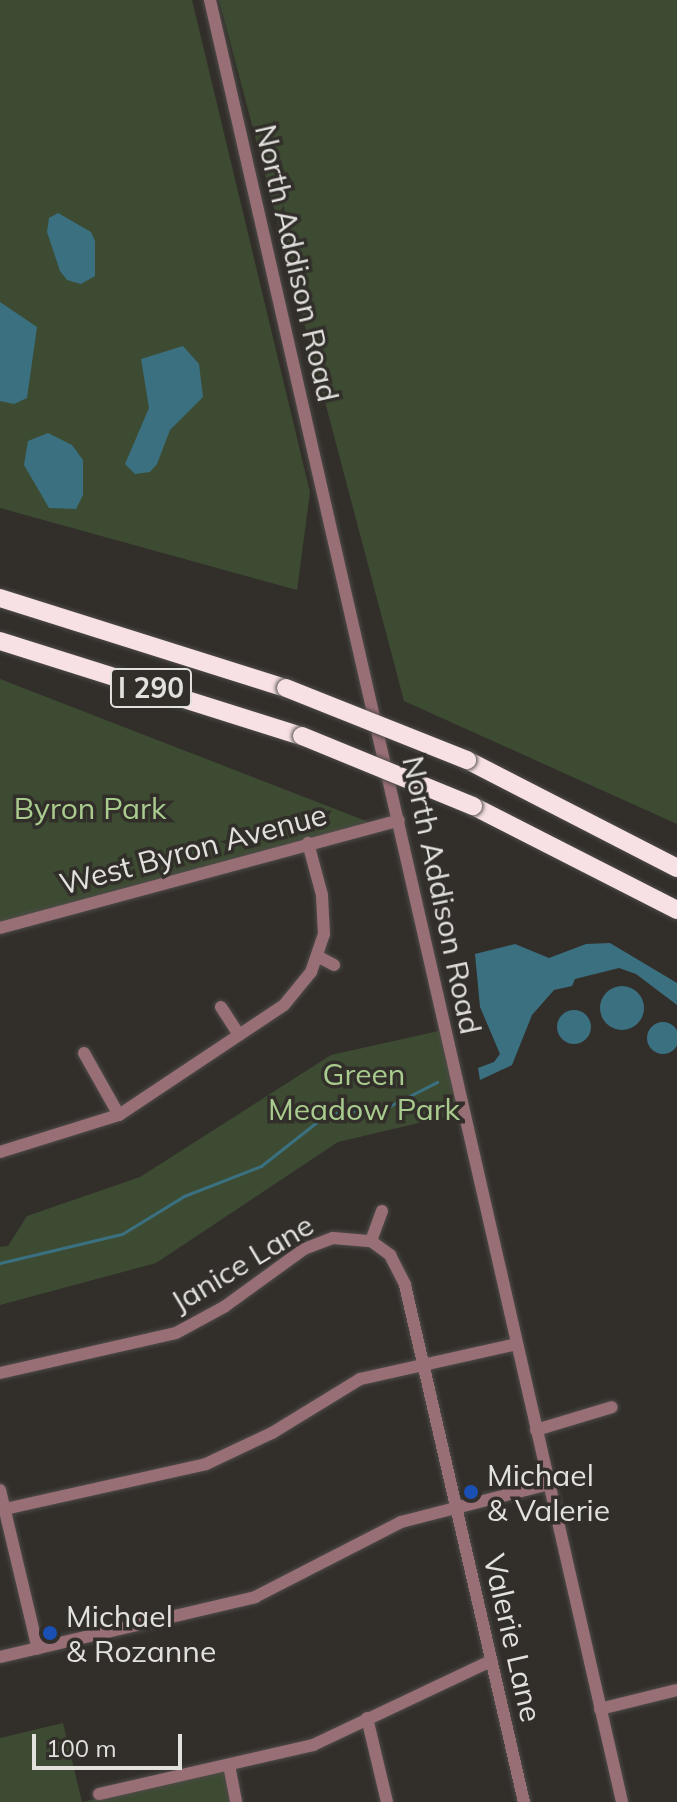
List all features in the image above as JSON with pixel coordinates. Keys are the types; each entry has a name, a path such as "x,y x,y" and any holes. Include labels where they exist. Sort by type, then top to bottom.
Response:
{"highway":[{"name":"I 290","path":"0,598 286,688 467,760 677,868"},
{"name":"I 290","path":"0,641 302,736 473,806 677,910"}],"street":[{"name":"North Addison Road","path":"210,0 622,1802"},
{"name":"West Byron Avenue","path":"0,928 399,820"},
{"path":"0,1152 119,1115 284,1005 319,957 325,915 308,843"},
{"path":"319,957 334,965"},
{"path":"221,1007 239,1035"},
{"path":"84,1053 119,1115"},
{"path":"371,1241 382,1211"},
{"name":"Janice Lane","path":"0,1373 176,1333 316,1243 354,1236 371,1241"},
{"name":"Valerie Lane","path":"371,1241 390,1255 405,1285 524,1802"},
{"path":"5,1509 216,1461 343,1388 422,1362 516,1344"},
{"path":"536,1430 612,1407"},
{"path":"0,1657 255,1597 401,1522 549,1484"},
{"path":"0,1490 38,1649"},
{"path":"99,1794 313,1745 491,1661"},
{"path":"600,1709 677,1690"},
{"path":"367,1718 387,1802"},
{"path":"229,1765 236,1802"}],"green space":[{"path":"0,0 192,0 310,492 297,590 0,508"},
{"path":"219,0 677,0 677,824 404,701"},
{"name":"Byron Park","path":"0,679 379,826 0,923"},
{"name":"Green Meadow Park","path":"443,1030 461,1113 338,1142 156,1263 0,1305 0,1247 8,1246 27,1216 140,1177 331,1055"},
{"path":"63,1723 82,1802 0,1802 0,1738"},
{"path":"228,1769 234,1802 82,1802"}],"water":[{"path":"58,213 91,232 95,241 95,276 81,284 67,280 60,271 47,232 49,218"},
{"path":"0,302 37,327 27,398 14,404 0,401"},
{"path":"183,346 199,364 203,397 170,430 157,464 150,472 135,474 125,464 149,408 141,359"},
{"path":"48,433 72,445 83,460 83,495 76,509 49,508 24,465 28,441"},
{"path":"610,943 677,983 677,1005 636,974 619,968 575,979 572,986 554,990 532,1015 512,1065 480,1080 478,1068 494,1062 500,1054 480,1007 475,954 515,944 549,958 586,944"},
{"path":"622,986 637,993 644,1008 637,1023 622,1030 607,1023 600,1008 607,993"},
{"path":"574,1010 586,1015 591,1027 586,1039 574,1044 562,1039 557,1027 562,1015"},
{"path":"663,1022 674,1027 679,1038 674,1049 663,1054 652,1049 647,1038 652,1027"}],"waterway":[{"path":"0,1263 122,1234 184,1196 261,1166 327,1114 390,1106 437,1082"}],"place":[{"name":"Michael & Valerie","path":"471,1492"},
{"name":"Michael & Rozanne","path":"50,1633"}]}
